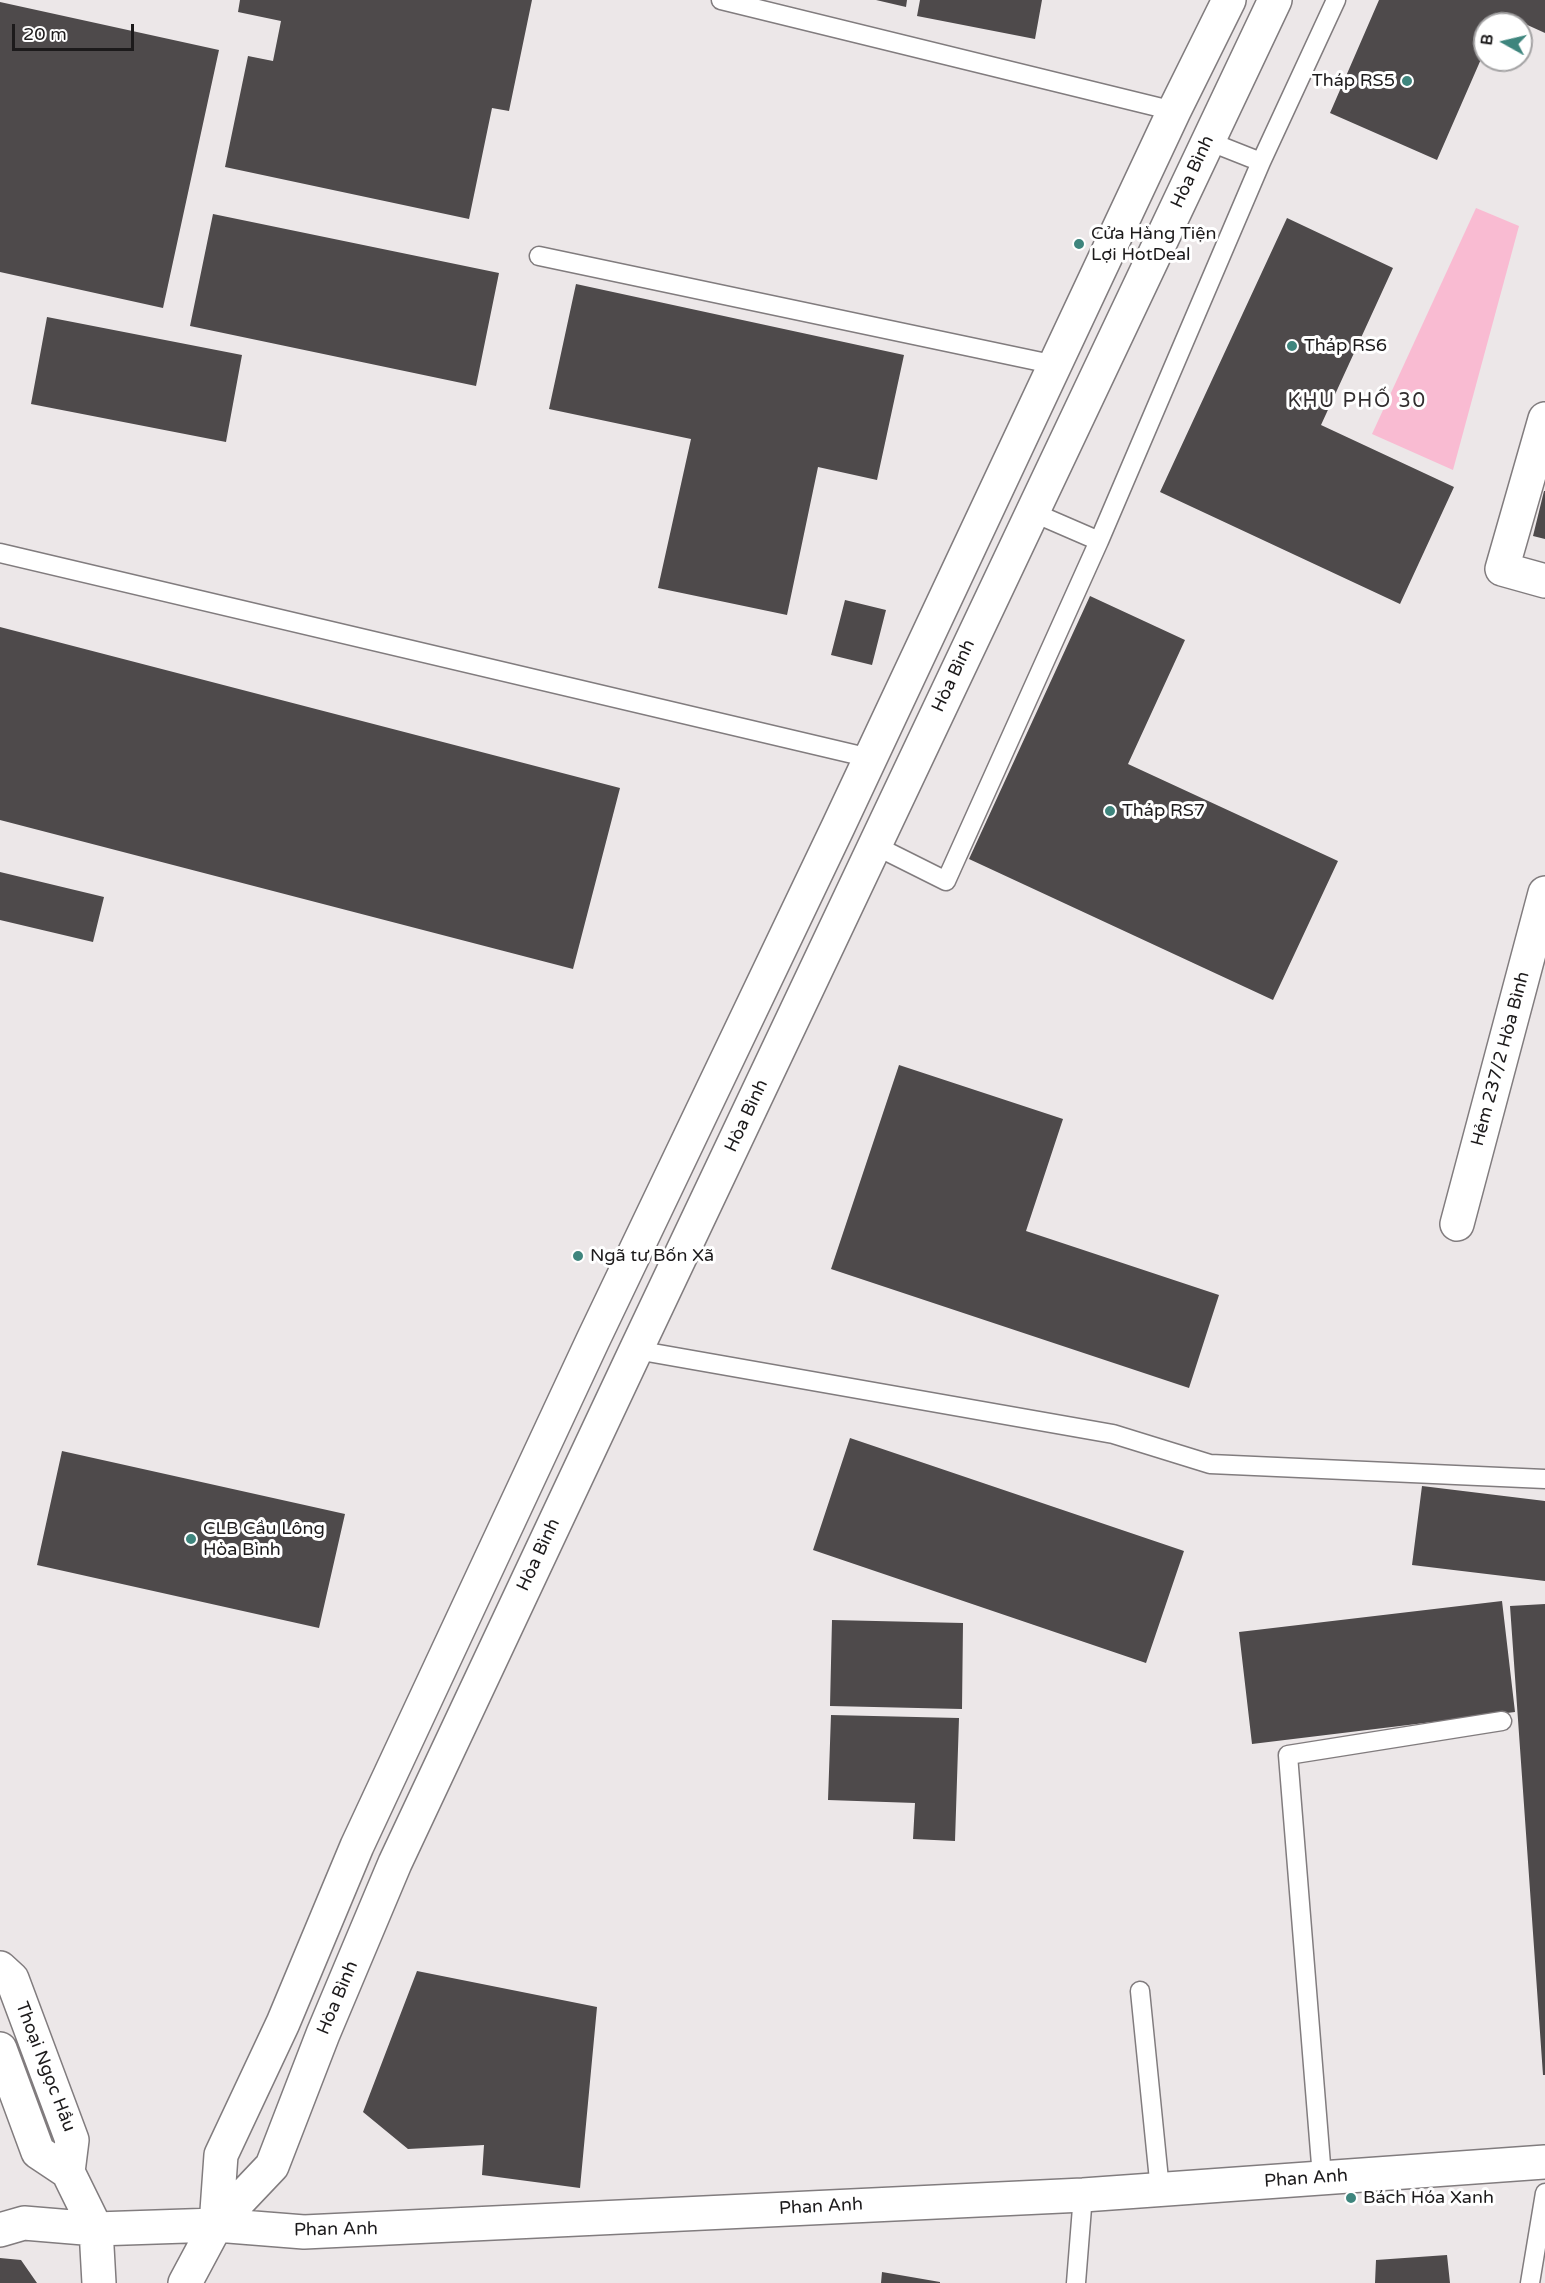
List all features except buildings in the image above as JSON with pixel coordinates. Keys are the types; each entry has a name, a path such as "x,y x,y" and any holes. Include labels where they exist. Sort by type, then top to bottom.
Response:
{"main road":[{"name":"Hòa Bình","path":"216,2225 221,2155 284,2023 357,1846 593,1340 838,827 1174,111 1229,0"},
{"name":"Hòa Bình","path":"185,2283 216,2225 272,2166 323,2034 395,1863 1275,0"},
{"path":"1545,419 1502,569 1545,581"},
{"path":"838,827 874,845"},
{"name":"Hẻm 237/2 Hòa Bình","path":"1457,1224 1545,893"},
{"name":"Thoại Ngọc Hầu","path":"0,1968 12,1979 72,2140 68,2172 38,2152 0,2049"},
{"name":"Phan Anh","path":"8,2220 96,2229 216,2225 304,2232 1083,2195 1545,2162"},
{"path":"68,2172 96,2229 99,2283"}],"lane":[{"path":"721,0 1174,111"},
{"path":"874,845 946,881 1099,541 1261,162 1336,0"},
{"path":"1208,141 1261,162"},
{"path":"539,256 1056,365"},
{"path":"1032,512 1099,541"},
{"path":"0,553 870,758"},
{"path":"636,1350 1113,1434 1210,1464 1545,1479"},
{"path":"1322,2177 1288,1755 1502,1721"},
{"path":"1140,1991 1160,2190"},
{"path":"1530,2283 1545,2193"},
{"path":"1076,2283 1083,2195"}],"shaded area":[{"path":"1476,208 1519,226 1453,470 1372,434"}],"place":[{"name":"Tháp RS5","path":"1407,81"},
{"name":"Cửa Hàng Tiện Lợi HotDeal","path":"1079,244"},
{"name":"Tháp RS6","path":"1292,346"},
{"name":"Tháp RS7","path":"1110,811"},
{"name":"Ngã tư Bốn Xã","path":"578,1256"},
{"name":"CLB Cầu Lông Hòa Bình","path":"191,1539"},
{"name":"Bách Hóa Xanh","path":"1351,2198"}],"district":[{"name":"KHU PHỐ 30","path":"1357,402"}]}
